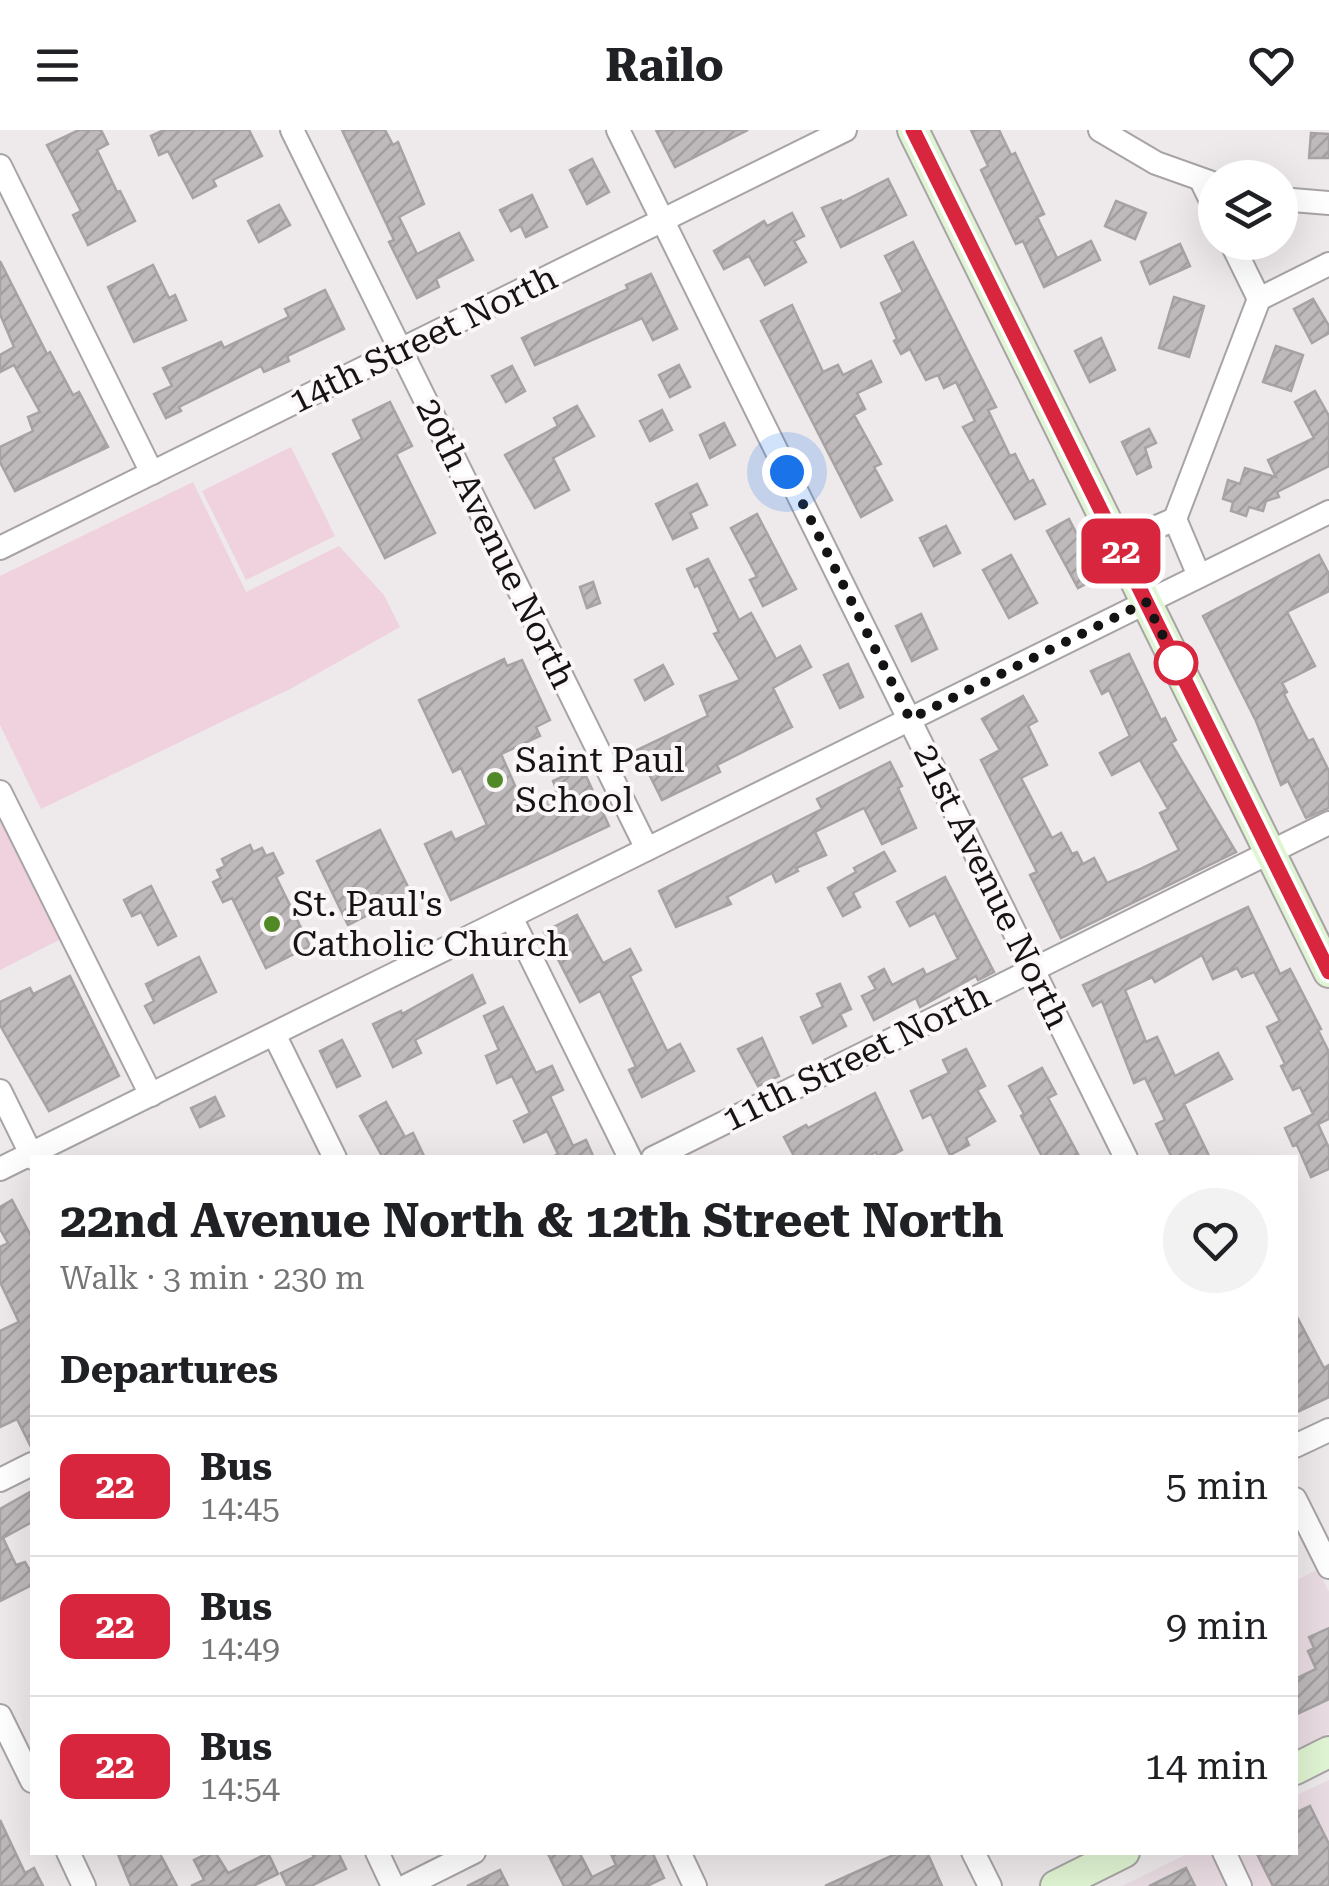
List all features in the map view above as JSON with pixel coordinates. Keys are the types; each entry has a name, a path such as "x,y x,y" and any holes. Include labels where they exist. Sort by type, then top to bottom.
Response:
{"main road":[{"path":"913,130 1329,972"},
{"path":"1298,1768 1329,1752"},
{"path":"1056,1886 1118,1855"}],"street":[{"name":"20th Avenue North","path":"292,130 647,849"},
{"name":"21st Avenue North","path":"618,130 1125,1155"},
{"name":"14th Street North","path":"0,548 845,130"},
{"path":"1100,130 1156,163 1198,178"},
{"path":"0,166 152,473"},
{"path":"1298,200 1329,203"},
{"path":"1240,260 1259,299"},
{"path":"1199,576 1176,519 1259,299 1329,264"},
{"path":"34,1155 1329,512"},
{"path":"1118,544 1176,519"},
{"path":"0,792 151,1095"},
{"name":"11th Street North","path":"658,1155 1329,823"},
{"path":"511,917 629,1155"},
{"path":"274,1034 334,1155"},
{"path":"0,1091 32,1155"},
{"path":"0,1169 30,1157"},
{"path":"1298,1445 1329,1430"},
{"path":"0,1480 30,1465"},
{"path":"1298,1505 1329,1568"},
{"path":"0,1716 30,1777"},
{"path":"69,1855 84,1886"},
{"path":"378,1855 393,1886"},
{"path":"406,1886 468,1855"},
{"path":"680,1855 695,1886"},
{"path":"975,1855 990,1886"},
{"path":"1225,1855 1240,1886"}],"shaded area":[{"path":"291,447 335,536 246,580 202,491"},
{"path":"193,482 246,592 339,546 384,595 400,627 292,688 41,809 0,725 0,576"},
{"path":"0,818 61,939 0,970"},
{"path":"1318,1569 1329,1592 1329,1733 1298,1748 1298,1579"},
{"path":"1329,1780 1329,1886 1253,1886 1239,1855 1298,1855 1298,1795"},
{"path":"1185,1855 1215,1855 1230,1886 1122,1886"}],"building":[{"path":"79,130 101,130 108,144 97,150 135,221 88,245 73,215 81,211 47,145"},
{"path":"164,130 249,130 262,156 213,180 216,186 193,198 168,151 159,155 151,136"},
{"path":"342,130 385,130 393,145 398,142 424,204 399,217 417,254 459,233 473,260 436,279 439,287 417,298"},
{"path":"656,130 748,130 675,167"},
{"path":"971,130 999,130 1011,155 1015,153 1044,214 1037,217 1057,258 1091,241 1100,260 1044,287 1023,241 1016,244 981,170 988,166"},
{"path":"1311,133 1329,134 1329,158 1309,158"},
{"path":"592,159 609,192 587,204 570,170"},
{"path":"888,179 906,215 841,247 822,208"},
{"path":"532,195 547,227 526,237 521,226 511,231 500,210"},
{"path":"1116,201 1146,213 1135,239 1105,226"},
{"path":"279,205 290,225 259,242 248,221"},
{"path":"792,213 804,236 794,241 806,262 765,285 749,256 724,269 714,251 764,221 767,226"},
{"path":"913,242 996,407 988,410 1010,456 1015,454 1045,504 1015,519 963,427 975,421 956,382 944,388 938,375 926,380 910,349 901,354 894,341 897,339 881,303 903,292 885,256"},
{"path":"1180,244 1190,266 1150,284 1141,262"},
{"path":"0,261 47,354 50,352 73,395 79,392 108,447 15,491 0,462 0,447 33,431 28,417 40,412 14,365 0,372 0,355 14,347 0,314"},
{"path":"153,265 169,298 175,295 186,320 134,342 108,287"},
{"path":"651,274 677,329 653,340 642,318 535,365 522,338 628,289 626,285"},
{"path":"325,290 344,329 287,356 289,361 264,372 261,366 179,407 181,411 166,418 154,394 172,386 163,368 221,342 224,348 289,317 285,309"},
{"path":"1174,297 1204,306 1189,357 1159,348"},
{"path":"1313,299 1329,333 1312,343 1294,309"},
{"path":"792,305 823,372 838,365 843,375 871,361 881,382 857,393 865,409 854,415 881,464 874,467 892,500 861,517 761,321"},
{"path":"1101,338 1115,370 1090,382 1075,351"},
{"path":"1276,346 1303,355 1291,391 1263,382"},
{"path":"679,365 690,387 670,397 659,375"},
{"path":"512,366 525,391 506,402 492,376"},
{"path":"1315,391 1329,416 1329,466 1277,492 1279,497 1266,501 1263,511 1249,507 1246,516 1231,511 1233,502 1223,499 1228,480 1240,484 1245,468 1276,477 1268,460 1314,438 1295,402"},
{"path":"390,402 412,446 396,454 435,533 385,558 333,454 362,439 353,420"},
{"path":"577,406 594,436 553,458 569,490 535,508 505,455 558,426 554,418"},
{"path":"662,410 672,430 650,441 640,421"},
{"path":"724,423 735,445 710,458 700,435"},
{"path":"1149,429 1156,443 1145,448 1151,467 1137,474 1122,442"},
{"path":"697,484 707,505 690,513 697,528 673,539 656,504"},
{"path":"757,514 796,589 763,606 750,580 757,577 731,528"},
{"path":"1069,519 1099,577 1078,588 1047,531"},
{"path":"946,526 960,553 934,566 920,538"},
{"path":"1011,555 1037,603 1009,618 983,570"},
{"path":"1319,555 1329,574 1329,591 1287,612 1315,666 1282,683 1308,741 1313,739 1329,771 1329,808 1306,818 1288,781 1281,785 1256,721 1203,616"},
{"path":"708,559 739,620 751,613 776,659 800,646 811,667 773,688 792,727 717,765 720,772 662,800 637,750 708,716 700,696 740,680 714,634 719,632 687,569"},
{"path":"593,582 600,603 587,608 580,587"},
{"path":"921,614 937,649 912,661 896,626"},
{"path":"1129,654 1161,720 1165,718 1176,740 1171,743 1236,852 1061,938 1030,875 1037,872 981,760 1000,750 982,719 1023,696 1037,721 1028,726 1047,765 1021,778 1052,838 1061,833 1072,854 1077,852 1083,864 1094,858 1107,883 1138,870 1179,850 1160,813 1168,809 1140,760 1112,775 1100,753 1130,736 1109,690 1102,694 1091,671"},
{"path":"504,659 507,666 522,660 550,720 536,727 540,736 501,754 524,806 557,791 553,781 579,769 609,826 451,900 425,844 451,832 455,840 487,825 461,768 453,772 419,700"},
{"path":"848,664 863,697 840,708 824,675"},
{"path":"663,665 673,684 645,700 635,680"},
{"path":"890,762 916,828 882,844 864,808 815,832 826,855 776,882 772,873 727,897 731,904 676,927 659,891 822,809 817,799"},
{"path":"380,830 411,893 348,925 317,861"},
{"name":"St. Paul's Catholic Church","path":"250,845 253,852 262,848 266,856 273,853 283,873 276,877 310,946 266,968 232,898 223,902 213,882 221,878 217,870 225,866 222,859"},
{"path":"884,852 895,871 853,893 860,907 843,916 828,888"},
{"path":"945,877 994,972 978,980 976,976 920,1007 916,998 874,1020 862,996 876,989 869,977 884,969 892,985 923,969 926,975 958,959 935,913 910,926 897,902"},
{"path":"151,886 176,936 158,945 141,912 132,916 124,900"},
{"path":"1248,907 1280,974 1290,969 1329,1052 1329,1119 1318,1124 1329,1148 1329,1169 1311,1177 1285,1128 1313,1114 1300,1087 1293,1090 1281,1066 1285,1064 1267,1027 1280,1021 1254,972 1242,977 1237,968 1213,979 1202,955 1155,982 1152,977 1125,990 1146,1042 1157,1037 1175,1076 1218,1053 1232,1079 1184,1104 1209,1155 1171,1155 1156,1124 1165,1120 1145,1078 1134,1083 1102,1001 1093,1006 1083,985"},
{"path":"577,915 603,963 630,949 641,970 630,976 667,1051 680,1044 694,1071 642,1097 629,1070 636,1067 600,991 580,1002 544,932"},
{"path":"199,957 216,992 154,1023 145,1006 154,1001 146,984"},
{"path":"472,975 485,1003 415,1040 421,1053 393,1067 373,1024 401,1011 402,1014"},
{"path":"70,976 119,1076 49,1111 0,1025 0,1002 30,988 33,994"},
{"path":"840,984 851,1009 840,1014 846,1026 813,1043 801,1017 823,1007 817,994"},
{"path":"503,1007 536,1073 552,1066 563,1090 550,1096 573,1146 586,1140 593,1155 556,1155 547,1131 524,1142 514,1121 530,1113 512,1076 497,1083 486,1056 499,1050 484,1016"},
{"path":"762,1038 779,1076 758,1086 738,1049"},
{"path":"342,1040 360,1076 337,1087 320,1051"},
{"path":"966,1049 985,1086 977,1090 995,1121 966,1138 969,1145 950,1155 931,1114 923,1118 911,1091 949,1073 943,1060"},
{"path":"1042,1068 1056,1094 1048,1098 1078,1155 1041,1155 1009,1086"},
{"path":"875,1093 902,1150 893,1155 793,1155 784,1137 806,1125 808,1128"},
{"path":"215,1097 224,1116 200,1127 191,1108"},
{"path":"386,1102 405,1137 413,1133 424,1155 381,1155 360,1116"},
{"path":"12,1200 30,1234 30,1445 17,1419 0,1427 0,1331 19,1322 0,1282 0,1247 8,1243 0,1229 0,1207"},
{"path":"1298,1319 1324,1368 1329,1365 1329,1397 1298,1412"},
{"path":"30,1492 30,1523 3,1538 16,1565 25,1562 30,1568 30,1586 0,1601 0,1509"},
{"path":"1329,1628 1329,1699 1298,1714 1298,1678 1316,1669 1308,1651 1314,1648 1309,1637"},
{"path":"1310,1806 1329,1844 1329,1886 1273,1886 1258,1855 1298,1855 1298,1812"},
{"path":"0,1820 25,1873 34,1868 43,1886 0,1886"},
{"path":"118,1855 161,1855 177,1886 131,1886"},
{"path":"217,1855 228,1873 269,1855 278,1874 253,1886 191,1886 204,1880 194,1860"},
{"path":"339,1855 346,1869 311,1886 287,1886 281,1873 314,1857"},
{"path":"548,1855 581,1855 592,1877 616,1865 611,1855 653,1855 664,1878 647,1886 564,1886"},
{"path":"893,1855 928,1855 942,1886 825,1886"},
{"path":"1186,1868 1195,1886 1149,1886"},
{"path":"500,1870 508,1886 467,1886"}],"bus line":[{"name":"22","path":"913,130 1329,972"}],"place":[{"name":"Saint Paul School","path":"495,780"},
{"name":"St. Paul's Catholic Church","path":"272,924"}],"route":[{"path":"787,472 910,719 1146,602 1182,674 1176,663"}]}
